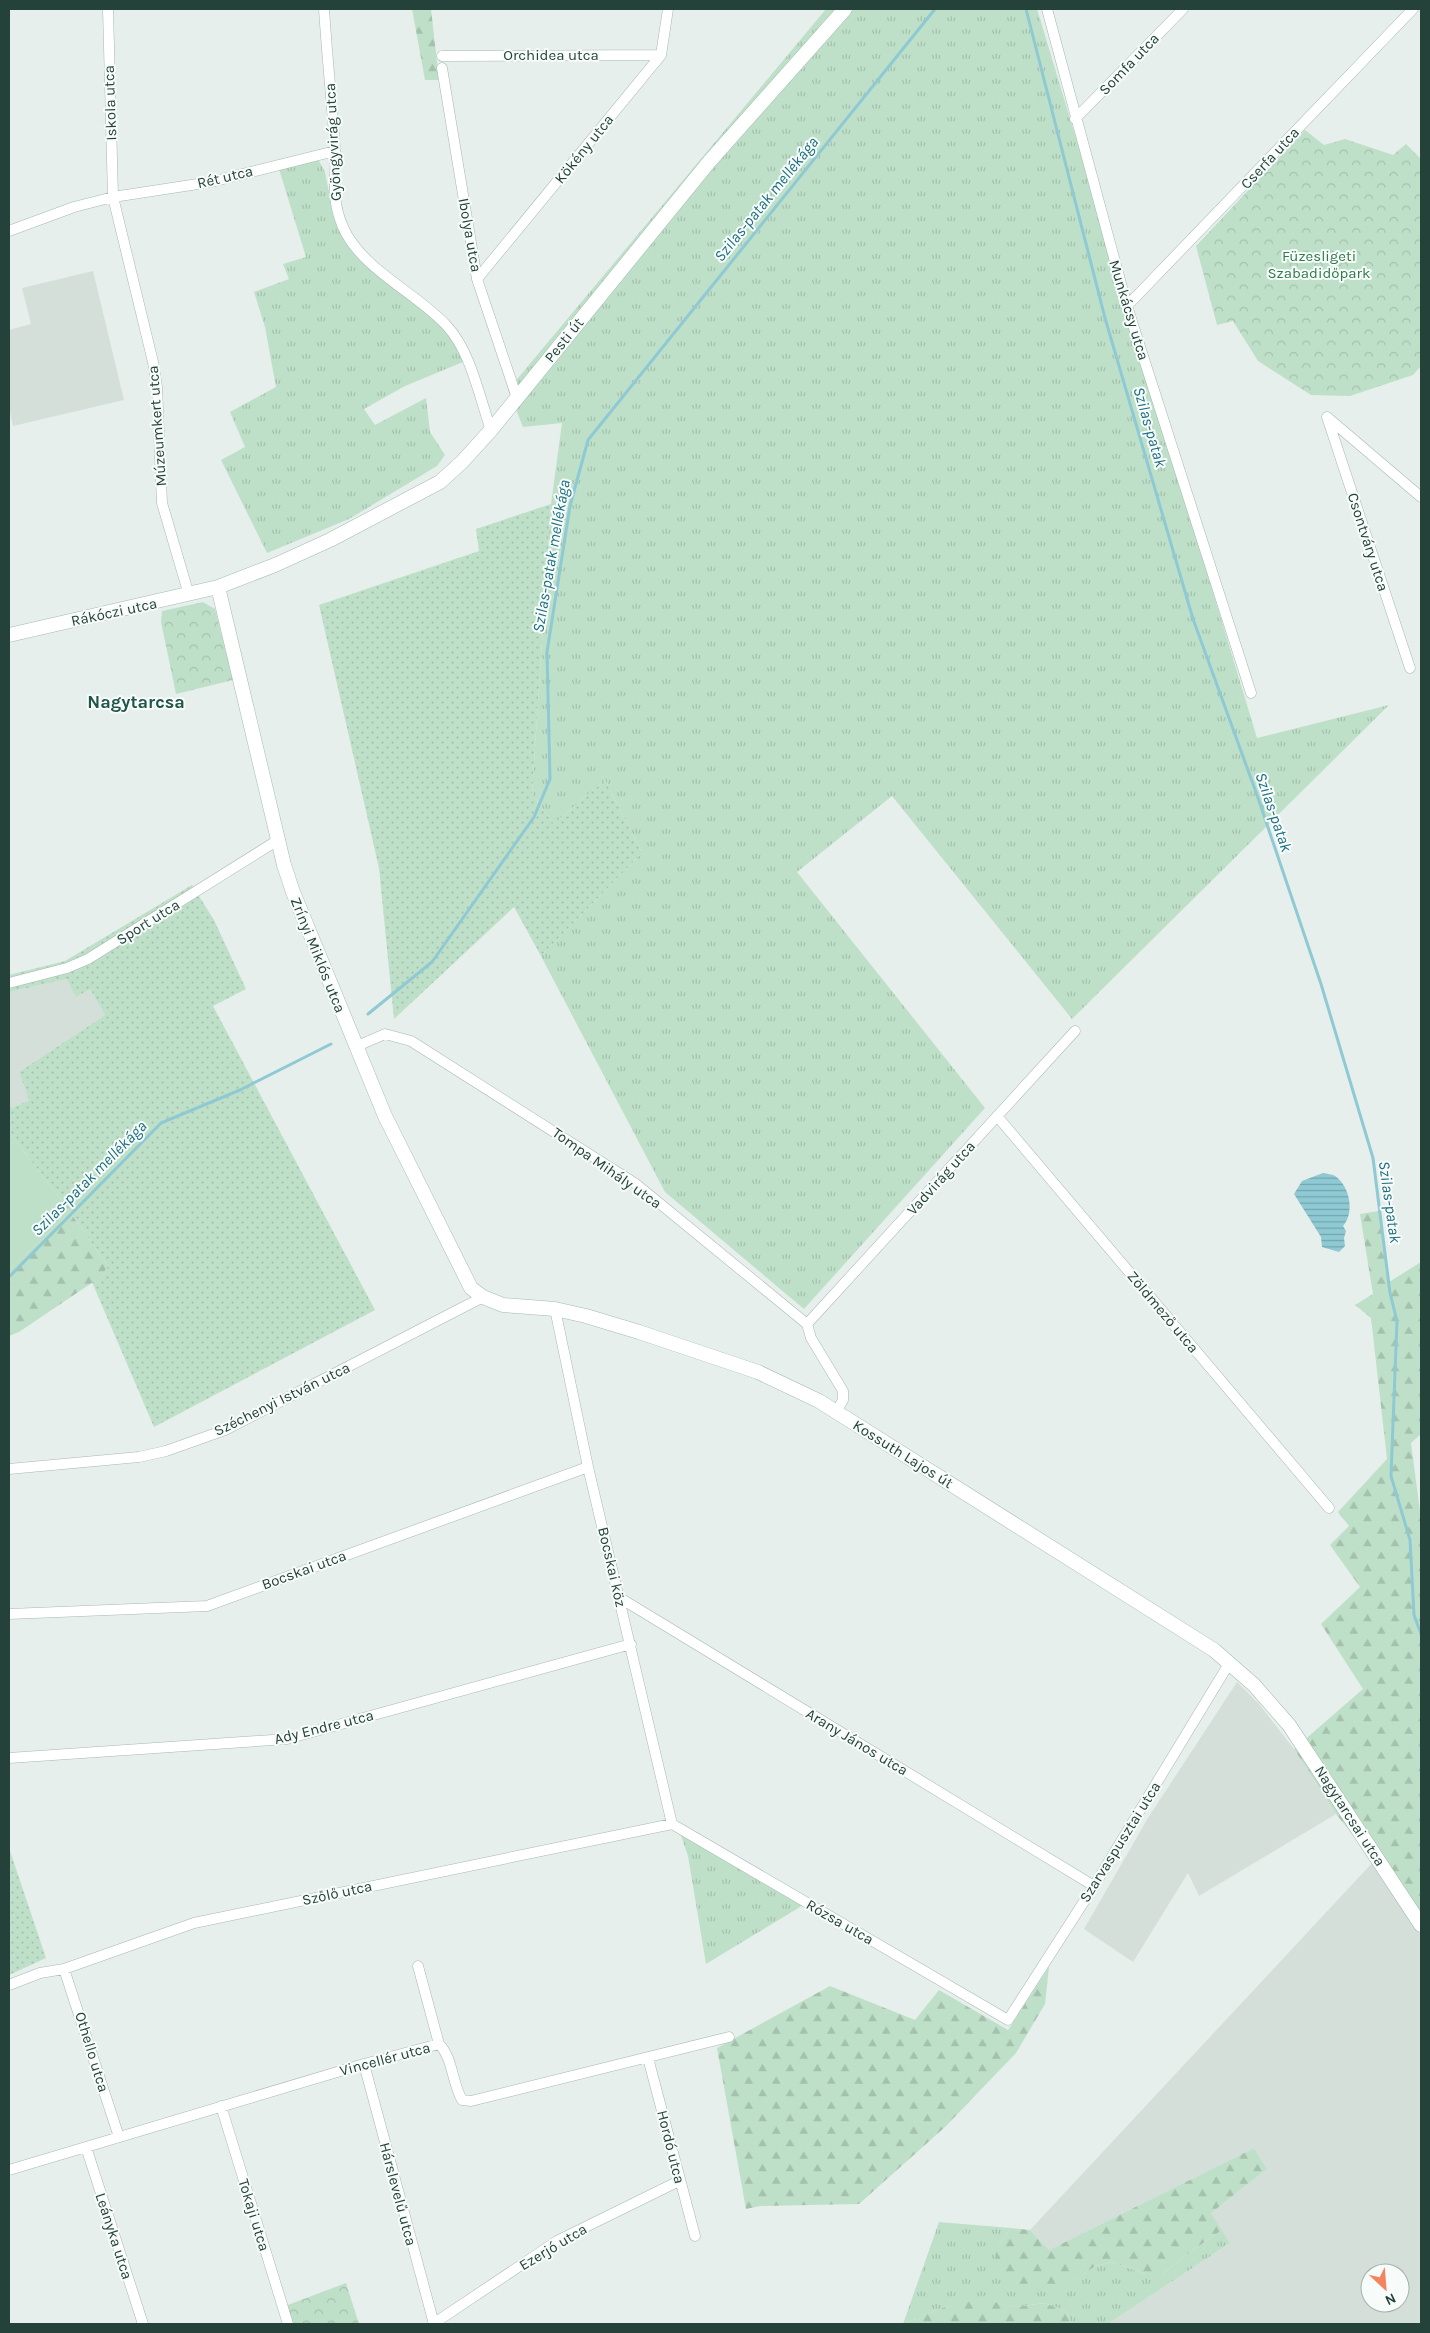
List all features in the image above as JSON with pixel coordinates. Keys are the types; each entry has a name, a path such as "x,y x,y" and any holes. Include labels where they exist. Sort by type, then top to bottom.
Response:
{"main road":[{"name":"Pesti út","path":"218,587 330,540 440,482 462,462 491,430 709,162 844,9"},
{"name":"Rákóczi utca","path":"9,635 218,587"},
{"name":"Zrínyi Miklós utca","path":"218,587 278,840 293,892 385,1116 471,1288 483,1298"},
{"name":"Kossuth Lajos út","path":"483,1298 502,1305 555,1310 586,1316 639,1332 758,1372 836,1412 1205,1644 1230,1662 1276,1708"},
{"name":"Nagytarcsai utca","path":"1276,1708 1421,1925"}],"street":[{"name":"Iskola utca","path":"108,9 113,197"},
{"name":"Gyöngyvirág utca","path":"324,9 335,151 334,202 344,229 357,248 378,269 448,326 466,356 491,430"},
{"path":"661,54 668,9"},
{"name":"Munkácsy utca","path":"1047,9 1075,119 1127,306 1251,693"},
{"name":"Somfa utca","path":"1075,119 1183,9"},
{"name":"Cserfa utca","path":"1127,306 1413,9"},
{"name":"Orchidea utca","path":"442,56 661,54"},
{"name":"Kökény utca","path":"477,279 661,54"},
{"name":"Ibolya utca","path":"442,68 477,279 517,398"},
{"name":"Rét utca","path":"9,231 74,207 113,197 211,182 335,151"},
{"name":"Múzeumkert utca","path":"113,197 153,362 157,387 162,503 189,595"},
{"name":"Csontváry utca","path":"1410,668 1327,417 1421,497"},
{"name":"Sport utca","path":"9,983 67,968 88,959 278,840"},
{"name":"Vadvirág utca","path":"807,1324 1075,1031"},
{"name":"Tompa Mihály utca","path":"354,1044 385,1034 411,1041 447,1062 636,1184 807,1324 811,1338 843,1391 843,1400 836,1412"},
{"name":"Zöldmező utca","path":"998,1116 1329,1508"},
{"name":"Széchenyi István utca","path":"9,1469 139,1457 166,1451 225,1430 483,1298"},
{"name":"Bocskai köz","path":"555,1310 588,1467 672,1824"},
{"name":"Bocskai utca","path":"9,1614 207,1606 588,1467"},
{"name":"Arany János utca","path":"620,1598 1094,1886"},
{"name":"Ady Endre utca","path":"9,1758 287,1739 631,1644"},
{"name":"Szarvaspusztai utca","path":"1008,2020 1094,1886 1230,1662"},
{"name":"Szőlő utca","path":"9,1985 40,1972 64,1969 194,1923 672,1824"},
{"name":"Rózsa utca","path":"672,1824 1008,2020"},
{"path":"418,1966 440,2044"},
{"name":"Othello utca","path":"64,1969 119,2137"},
{"name":"Vincellér utca","path":"9,2170 364,2064 440,2044 446,2050 457,2092 462,2100 471,2101 729,2037"},
{"name":"Hordó utca","path":"648,2058 695,2236"},
{"name":"Hárslevelű utca","path":"364,2064 433,2324"},
{"name":"Tokaji utca","path":"221,2106 288,2324"},
{"name":"Leányka utca","path":"86,2147 143,2324"},
{"name":"Ezerjó utca","path":"433,2324 557,2241 680,2181"}],"shaded area":[{"path":"93,271 124,400 13,426 9,407 9,330 31,324 22,288"},
{"path":"67,979 90,989 105,1015 19,1072 29,1100 12,1108 9,1102 9,992"},
{"path":"1237,1682 1259,1704 1294,1749 1336,1814 1199,1896 1188,1873 1133,1962 1084,1929 1148,1818"},
{"path":"1374,1861 1421,1933 1421,2324 1108,2324 1230,2243 1211,2213 1267,2169 1254,2148 1049,2250 1030,2230"}],"green space":[{"path":"412,9 431,9 439,80 425,80"},
{"path":"826,9 1037,9 1257,738 1389,705 1072,1019 892,796 797,872 985,1108 804,1309 665,1192 541,956 642,853 605,780 554,824 532,794 551,504 562,423 523,427 508,390"},
{"name":"Füzesligeti Szabadidőpark","path":"1305,130 1324,145 1345,139 1393,155 1406,144 1421,159 1421,366 1413,375 1350,396 1311,395 1258,361 1233,321 1217,325 1196,246"},
{"path":"318,159 325,172 331,202 349,241 429,310 456,344 463,362 405,386 364,409 375,425 426,398 430,432 445,455 437,466 349,519 267,553 221,460 245,447 230,412 276,387 265,327 254,292 289,279 283,264 306,257 279,169"},
{"path":"551,504 532,794 554,824 605,780 642,853 541,956 514,907 394,1019 379,868 319,605 479,551 476,529"},
{"path":"203,602 215,609 233,680 176,694 161,622 162,611"},
{"path":"192,885 214,920 246,989 213,1006 375,1310 154,1427 92,1282 102,1276 108,1266 70,1212 9,1132 9,1102 12,1108 29,1100 19,1072 105,1015 90,989 76,997 67,979 9,992 9,975 65,961"},
{"path":"9,1132 70,1212 9,1270"},
{"path":"1379,1211 1389,1282 1421,1262 1421,1434 1411,1443 1421,1519 1421,1933 1374,1861 1336,1814 1294,1749 1363,1689 1321,1624 1360,1587 1330,1545 1349,1526 1338,1512 1387,1459 1371,1318 1355,1305 1373,1294 1360,1214"},
{"path":"70,1212 108,1266 102,1276 19,1332 9,1336 9,1270"},
{"path":"678,1827 805,1904 706,1964 688,1856"},
{"path":"9,1848 46,1958 9,1975"},
{"path":"1049,1967 1045,2004 1016,2053 945,2127 859,2204 760,2206 746,2209 717,2048 830,1986 915,2020 939,1990 1008,2030"},
{"path":"1254,2148 1267,2169 1211,2213 1222,2230 1183,2257 1163,2274 1146,2274 1111,2262 1094,2267 1072,2281 1050,2288 1025,2291 1006,2285 994,2268 997,2248 1011,2228 1030,2230 1049,2250"},
{"path":"939,2222 1011,2228 997,2248 1072,2281 1094,2267 1111,2262 1146,2274 1163,2274 1183,2257 1222,2230 1230,2243 1108,2324 1072,2324 1066,2311 1044,2303 1016,2307 977,2299 945,2307 903,2324"},
{"path":"346,2283 359,2324 291,2324 285,2306"},
{"path":"977,2298 1016,2307 1044,2303 1066,2311 1072,2324 903,2324 945,2307"}],"water":[{"path":"1323,1173 1334,1175 1340,1180 1349,1200 1349,1214 1343,1226 1346,1231 1344,1238 1345,1246 1339,1252 1322,1247 1321,1237 1294,1194 1302,1181"}],"waterway":[{"name":"Szilas-patak mellékága","path":"368,1014 432,962 534,817 550,779 547,652 570,506 588,440 935,9"},
{"name":"Szilas-patak","path":"1026,9 1105,318 1193,619 1257,795 1321,984 1373,1158 1390,1293 1397,1321 1391,1476 1410,1540 1414,1615 1421,1634"},
{"name":"Szilas-patak mellékága","path":"9,1277 161,1123 240,1090 331,1044"}],"district":[{"name":"Nagytarcsa","path":"136,702"}]}
